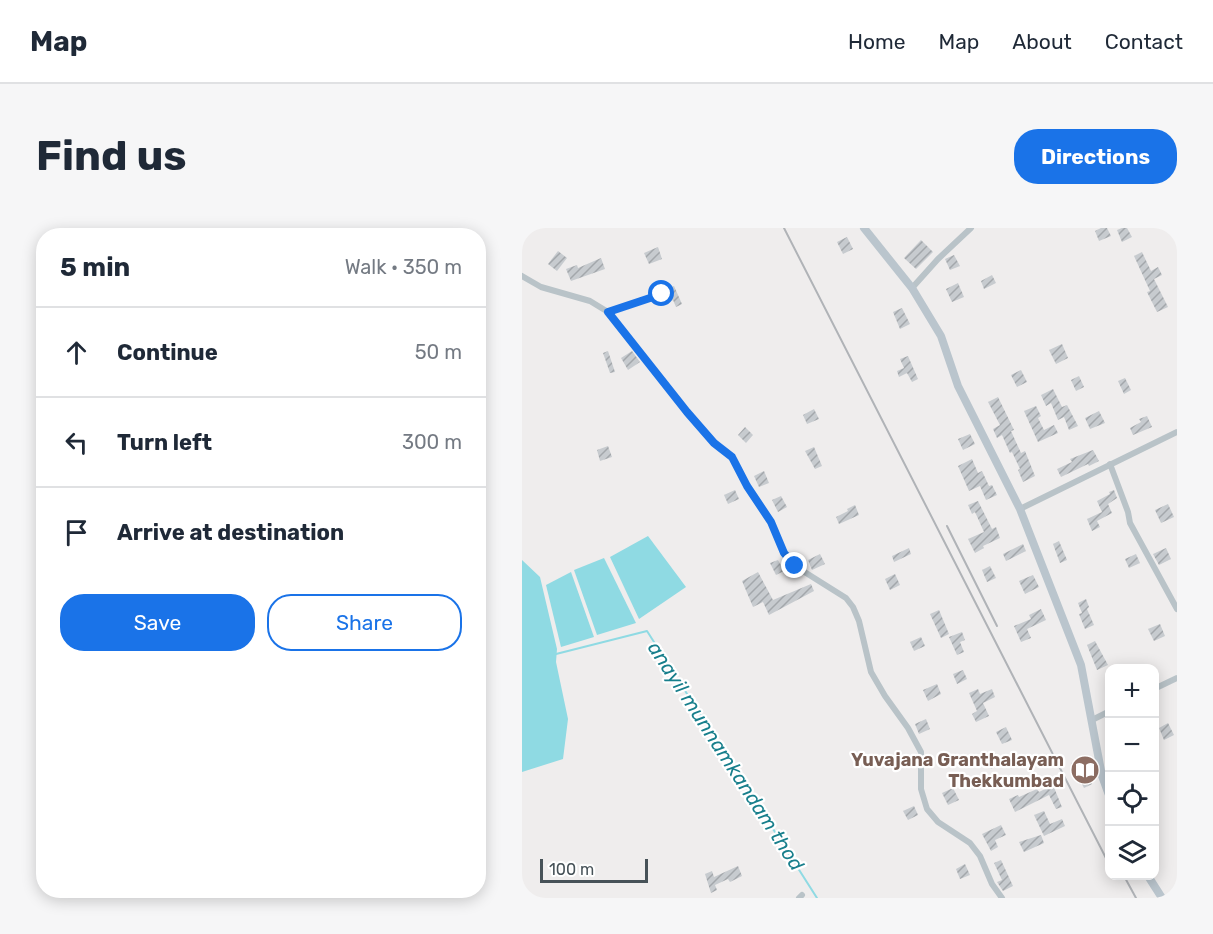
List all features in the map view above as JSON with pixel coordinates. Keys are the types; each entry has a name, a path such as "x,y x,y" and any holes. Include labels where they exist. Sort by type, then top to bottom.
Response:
{"main road":[{"path":"864,228 912,288 941,336 958,386 1020,509 1081,665 1105,784"},
{"path":"1151,880 1162,898"}],"street":[{"path":"912,288 971,228"},
{"path":"522,276 541,287 590,301 608,312 687,412 714,443 732,457 747,486 771,522 784,553 795,566 846,598 853,607 859,621 871,672 921,752 921,789 927,809 938,822 970,843 980,856 1002,898"},
{"path":"608,312 662,294"},
{"path":"1020,509 1177,432"},
{"path":"1110,464 1128,512 1130,524 1177,609"},
{"path":"1159,687 1177,678"},
{"path":"1092,720 1105,714"}],"water":[{"path":"648,536 686,587 639,619 610,557"},
{"path":"604,558 636,623 597,635 574,570"},
{"path":"522,560 540,577 557,649 556,662 568,719 563,759 522,772"},
{"path":"571,572 594,637 561,647 546,585"}],"building":[{"path":"1107,228 1111,236 1099,241 1095,231"},
{"path":"1127,228 1132,237 1122,242 1117,230"},
{"path":"847,237 853,249 843,254 837,242"},
{"path":"921,240 933,252 916,269 904,258"},
{"path":"658,247 662,259 649,264 644,253"},
{"path":"558,251 567,258 557,271 548,264"},
{"path":"1142,252 1151,271 1158,267 1162,275 1154,279 1168,307 1157,312 1134,256"},
{"path":"954,255 960,266 950,270 945,259"},
{"path":"601,258 605,269 571,281 566,269 577,265 578,268"},
{"path":"992,275 996,283 984,289 981,281"},
{"path":"958,283 964,297 952,302 946,289"},
{"path":"674,286 682,304 676,307 673,300 670,302 665,290"},
{"path":"902,308 910,324 900,329 893,312"},
{"path":"1062,344 1068,358 1056,364 1049,350"},
{"path":"608,351 615,372 610,373 603,353"},
{"path":"632,351 640,362 628,370 621,358"},
{"path":"908,356 918,379 912,382 907,373 899,377 897,371 904,368 900,359"},
{"path":"1021,370 1027,382 1017,387 1011,375"},
{"path":"1079,376 1084,387 1076,391 1071,380"},
{"path":"1125,378 1131,390 1124,394 1118,381"},
{"path":"1053,389 1062,407 1067,405 1078,426 1069,430 1064,417 1058,420 1051,403 1046,406 1041,395"},
{"path":"998,397 1014,430 1011,431 1021,453 1025,451 1035,476 1023,482 1012,452 1010,453 1002,435 997,438 993,429 1000,425 988,402"},
{"path":"1036,406 1041,416 1038,418 1044,430 1054,425 1058,433 1038,442 1024,411"},
{"path":"814,409 819,419 807,424 803,415"},
{"path":"1099,411 1105,423 1090,429 1085,418"},
{"path":"1147,416 1152,427 1133,435 1130,428 1141,422 1139,419"},
{"path":"745,427 753,435 746,443 738,435"},
{"path":"970,434 975,444 963,450 958,439"},
{"path":"608,446 612,457 600,461 597,450"},
{"path":"814,447 822,466 815,469 805,451"},
{"path":"1093,450 1099,461 1061,477 1057,469 1072,462 1070,459"},
{"path":"972,459 978,473 982,471 989,486 992,485 997,495 986,500 980,486 969,491 958,466"},
{"path":"764,471 769,483 759,487 754,476"},
{"path":"735,490 739,499 728,504 724,495"},
{"path":"1114,490 1117,498 1108,504 1112,513 1097,521 1100,527 1092,531 1087,519 1102,512 1097,501"},
{"path":"781,496 787,507 778,512 772,500"},
{"path":"978,501 992,529 996,527 1000,538 983,546 984,548 975,553 968,539 984,532 975,512 972,514 968,505"},
{"path":"1168,504 1174,517 1161,523 1155,510"},
{"path":"855,505 859,515 839,524 836,517"},
{"path":"1059,541 1067,560 1060,563 1053,544"},
{"path":"1023,544 1026,551 1006,561 1003,554"},
{"path":"909,548 911,554 894,562 892,556"},
{"path":"1166,548 1171,559 1159,565 1153,554"},
{"path":"820,554 825,564 812,570 808,560"},
{"path":"1136,554 1140,563 1129,568 1125,559"},
{"path":"778,560 784,571 776,575 770,563"},
{"path":"990,566 996,578 987,582 982,570"},
{"path":"758,572 773,600 811,584 814,591 769,615 763,602 753,607 742,581"},
{"path":"895,574 900,585 890,590 885,579"},
{"path":"1033,575 1039,587 1025,594 1019,581"},
{"path":"1086,599 1089,607 1087,609 1094,625 1085,629 1079,614 1082,613 1078,603"},
{"path":"1041,609 1046,620 1027,629 1031,638 1021,642 1014,626 1031,619 1029,615"},
{"path":"939,610 949,634 941,638 930,614"},
{"path":"1160,624 1165,636 1154,641 1148,629"},
{"path":"962,632 965,640 960,642 964,652 957,655 949,637"},
{"path":"921,637 925,646 914,651 910,642"},
{"path":"1095,641 1107,664 1105,666 1097,670 1087,645"},
{"path":"963,670 967,679 957,684 953,674"},
{"path":"937,684 941,694 928,701 923,690"},
{"path":"978,689 980,694 992,689 995,697 983,703 989,716 976,722 972,714 977,711 969,693"},
{"path":"926,719 930,729 919,734 915,724"},
{"path":"1168,723 1174,735 1164,740 1159,728"},
{"path":"1006,727 1012,740 1002,744 996,732"},
{"path":"995,753 1001,764 991,769 986,758"},
{"path":"1081,759 1092,784 1084,788 1071,763"},
{"path":"1053,785 1062,807 1056,809 1049,795 1015,812 1009,799 1037,789 1039,792"},
{"path":"953,788 959,800 948,805 942,793"},
{"path":"914,806 918,815 908,820 903,811"},
{"path":"1044,811 1050,824 1062,819 1065,826 1044,836 1034,815"},
{"path":"1001,825 1006,835 995,840 998,847 991,851 982,834"},
{"path":"1041,835 1044,843 1024,852 1019,842"},
{"path":"1001,860 1013,886 1003,891 997,882 1002,880 994,863"},
{"path":"965,864 970,875 960,879 956,869"},
{"path":"738,866 742,876 730,882 728,879 715,885 717,890 711,893 705,874 712,871 714,877"}],"waterway":[{"name":"anayil munnamkandam thod","path":"556,654 647,631 817,898"}],"railway":[{"path":"784,228 1105,856"},
{"path":"947,526 997,626"},
{"path":"1126,880 1136,898"}],"place":[{"name":"Yuvajana Granthalayam Thekkumbad","path":"1085,770"}],"route":[{"path":"662,294 608,312 687,412 714,443 732,457 747,486 771,522 784,553 795,566"}]}
